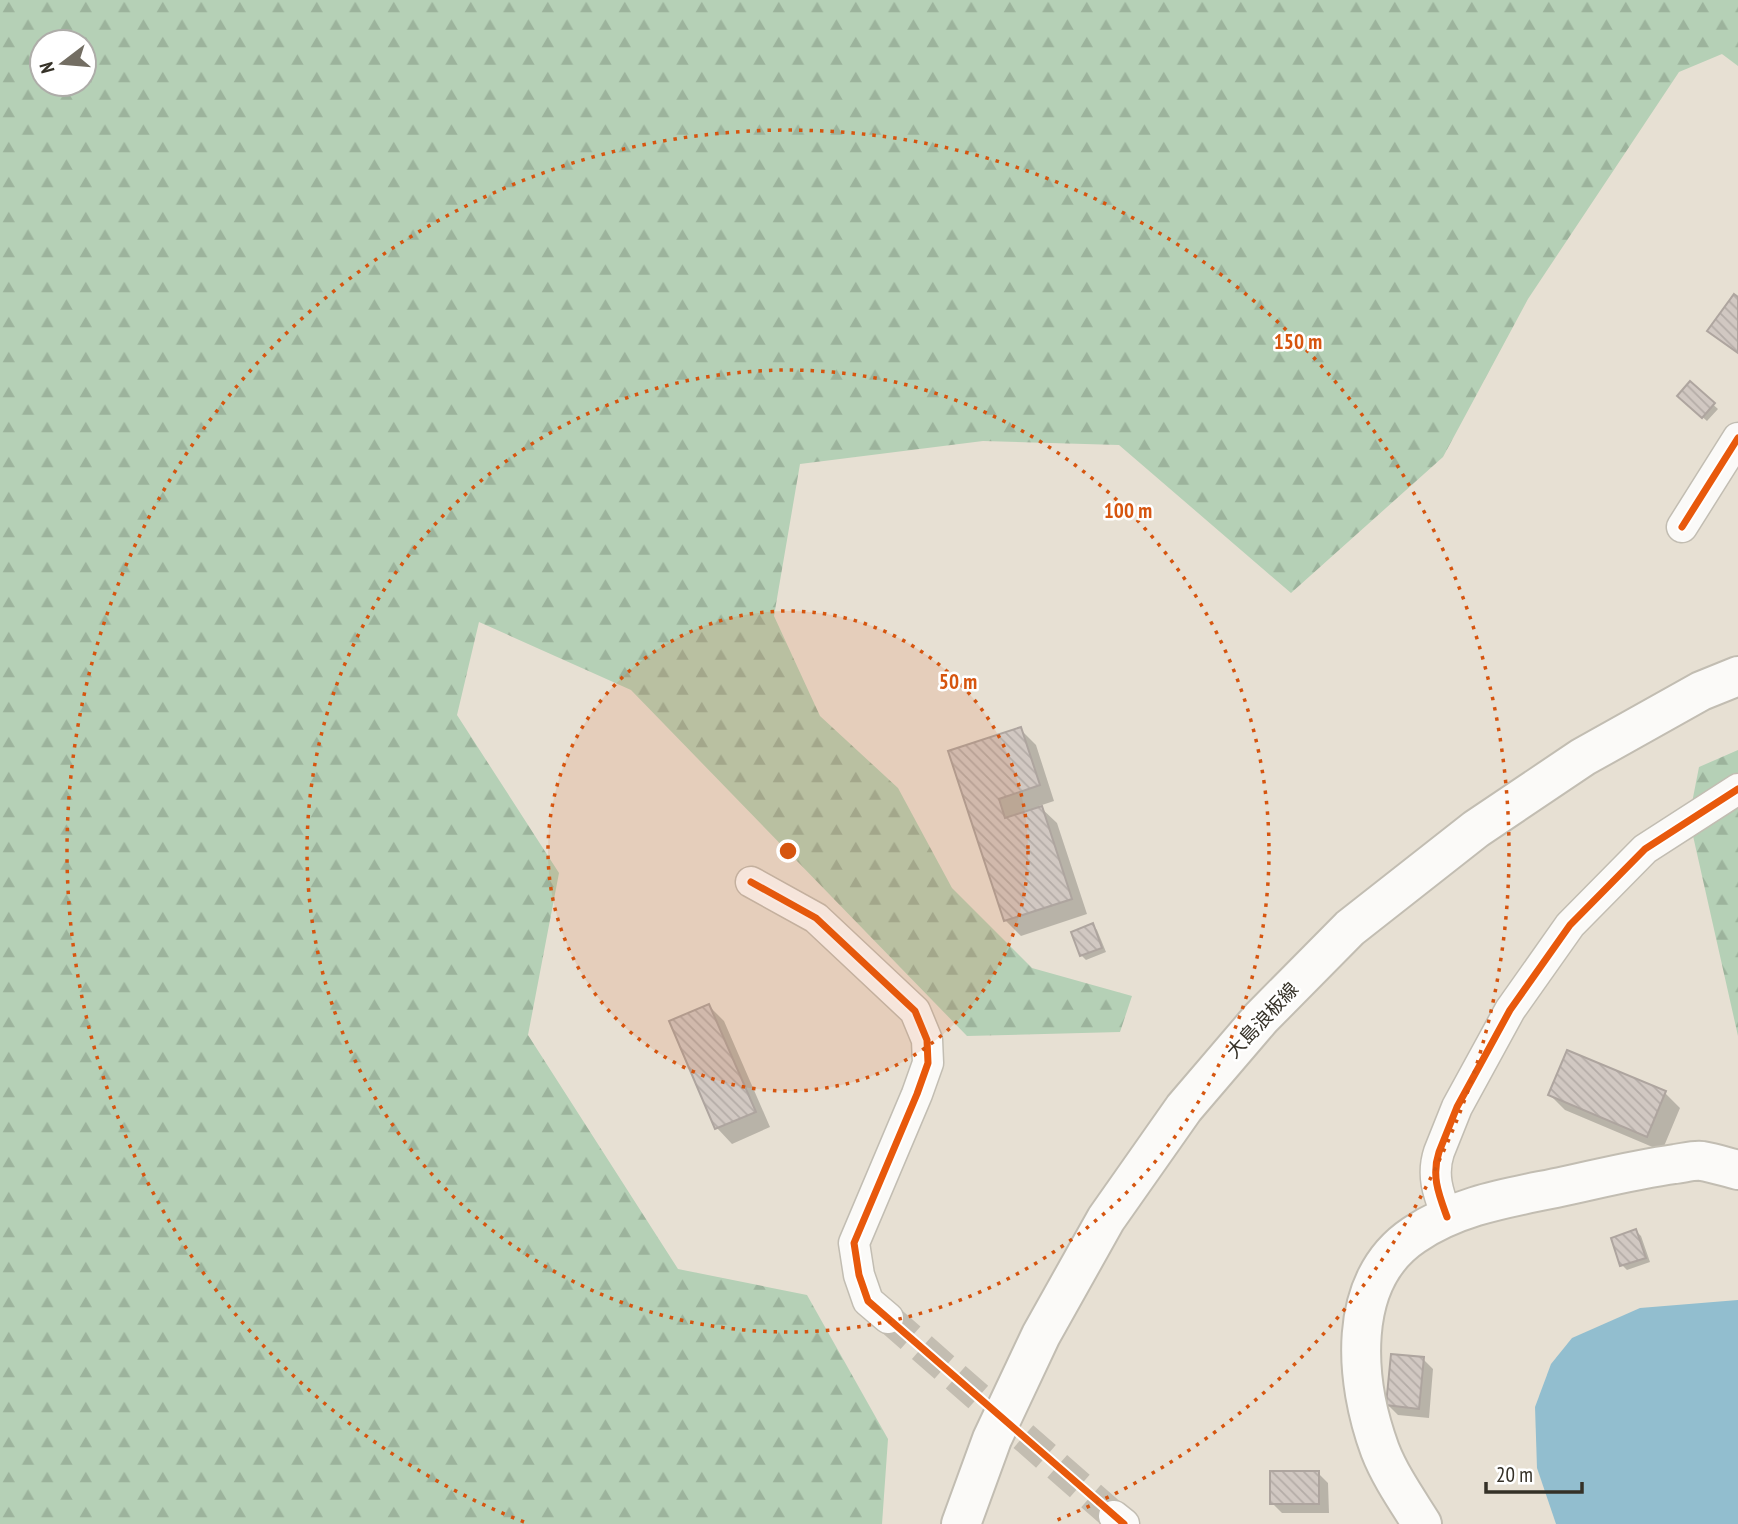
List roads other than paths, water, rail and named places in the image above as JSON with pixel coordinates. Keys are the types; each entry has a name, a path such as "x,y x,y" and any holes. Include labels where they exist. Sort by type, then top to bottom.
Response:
{"main road":[{"name":"大島浪板線","path":"961,1524 992,1439 1041,1335 1106,1219 1184,1108 1261,1018 1350,928 1476,829 1583,757 1701,691 1738,676"},
{"path":"1422,1524 1394,1479 1380,1450 1366,1393 1360,1349 1367,1302 1384,1264 1412,1236 1447,1217 1485,1203 1661,1166 1700,1161 1738,1170"}],"street":[{"path":"1682,527 1738,438"},
{"path":"1447,1217 1436,1187 1437,1159 1457,1107 1524,988 1570,925 1645,849 1738,789"},
{"path":"751,882 816,918 915,1012 928,1040 929,1063 853,1243 859,1275 868,1301 888,1318"}],"water":[{"path":"1738,1300 1738,1524 1556,1524 1537,1468 1535,1407 1551,1364 1572,1338 1640,1308"}],"tunnel":[{"path":"888,1318 1114,1516"}]}
